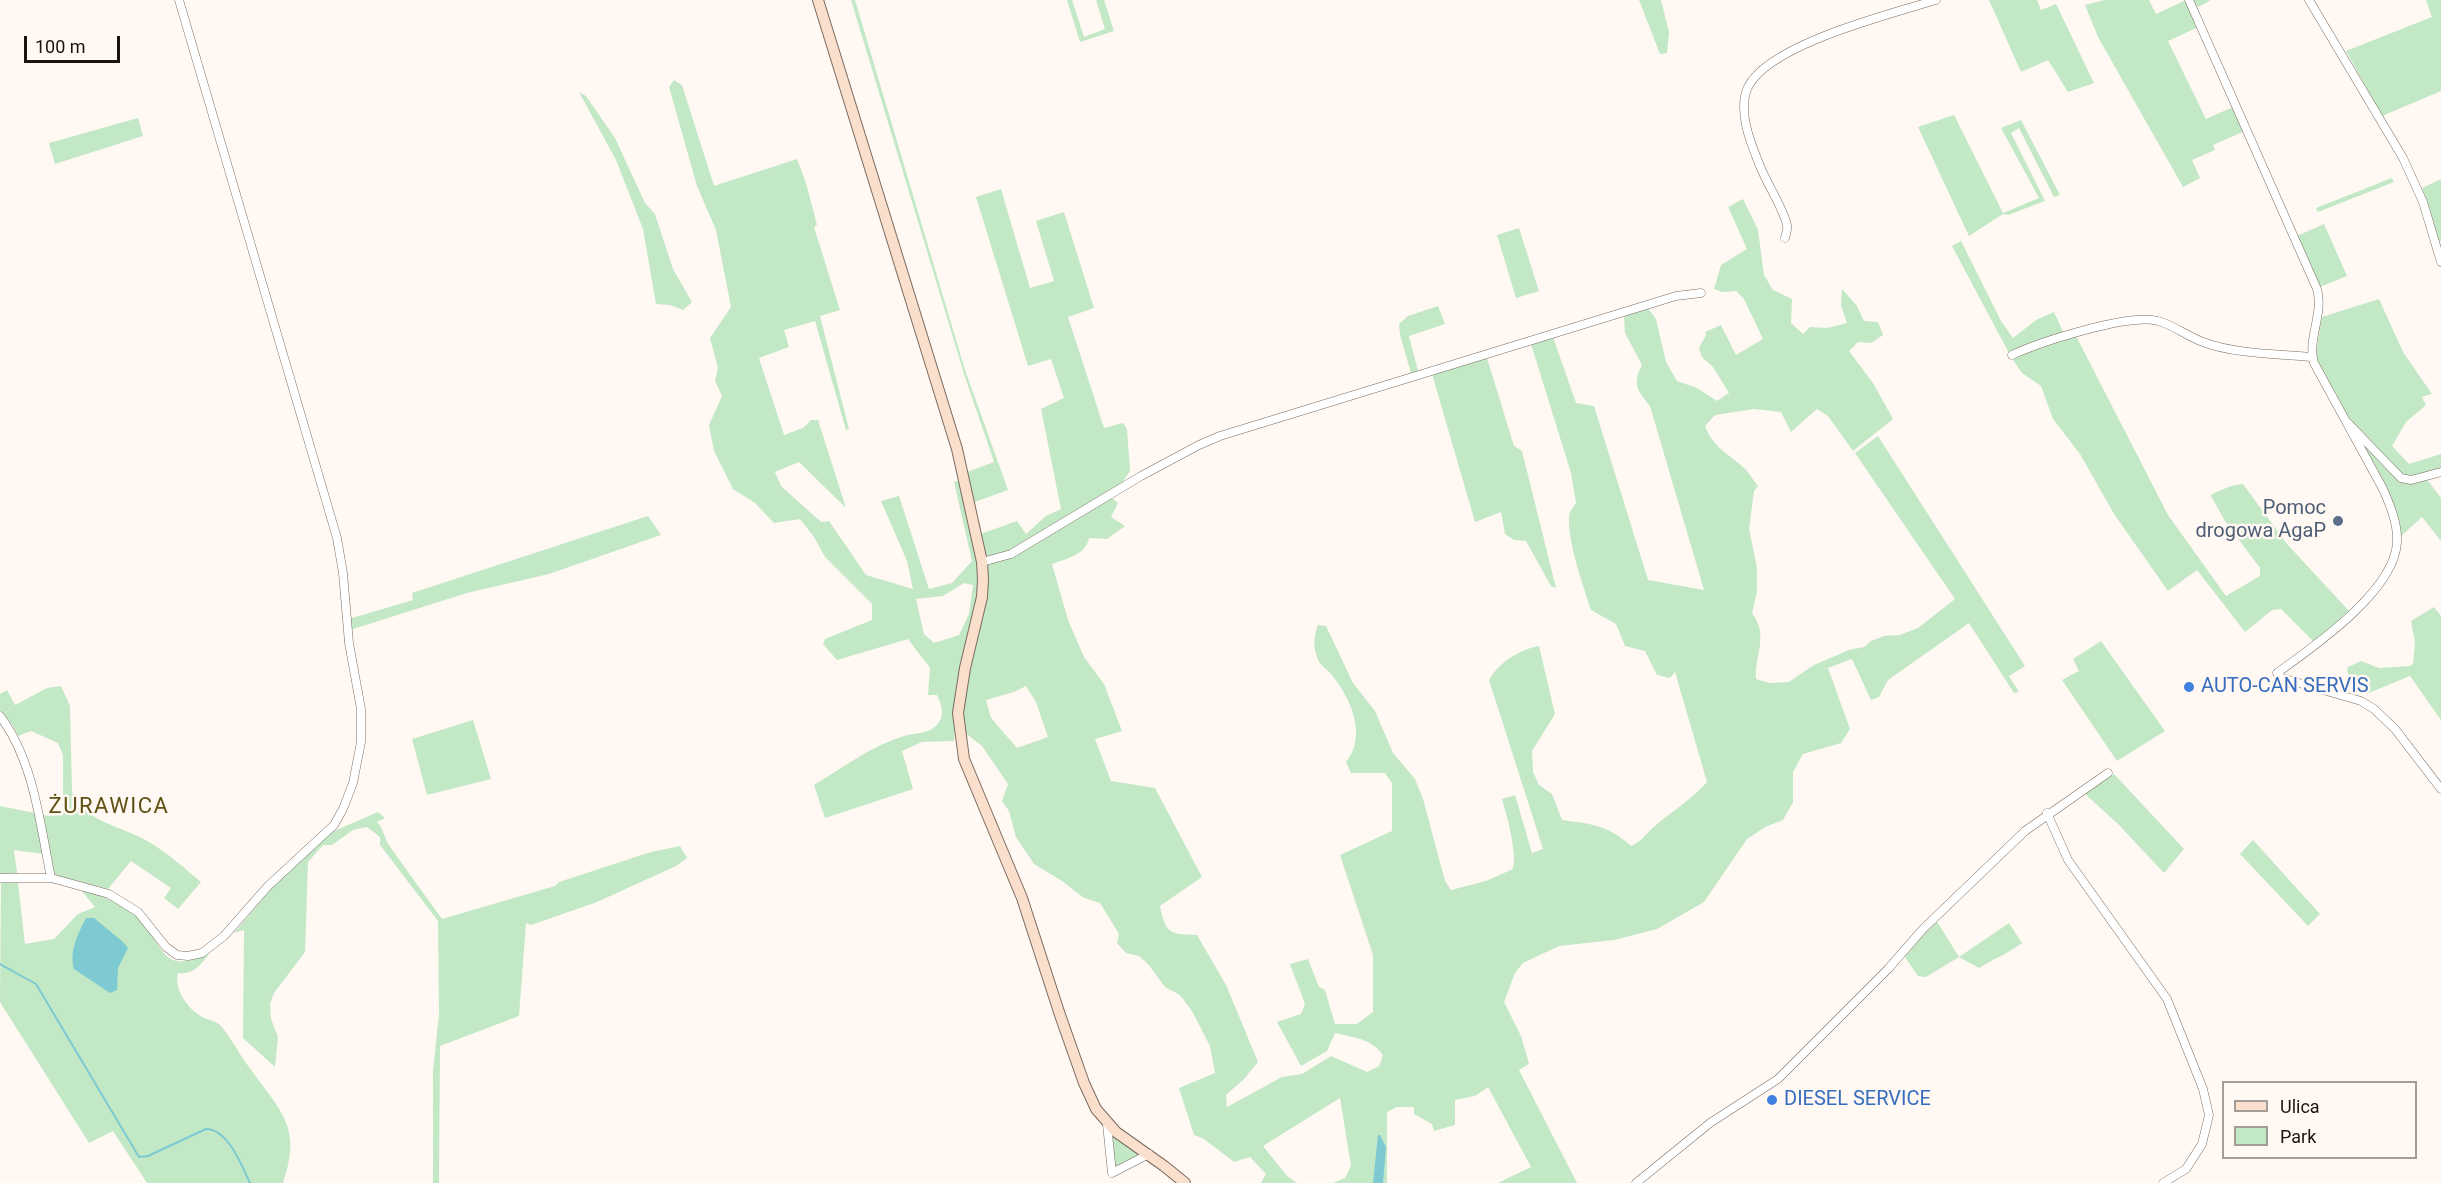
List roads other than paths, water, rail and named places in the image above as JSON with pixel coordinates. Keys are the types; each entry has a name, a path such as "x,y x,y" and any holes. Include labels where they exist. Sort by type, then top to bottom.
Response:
{"street":[{"path":"0,878 51,878 90,887 123,902 142,917 166,947 177,955 188,956 202,953 224,936 276,879 334,825 353,783 361,742 361,709 349,643 343,573 337,538 179,0"},
{"path":"818,0 957,449 982,562 982,597 964,668 958,711 961,747 968,772 1031,923 1084,1083 1096,1109 1107,1124 1185,1183"},
{"path":"1785,238 1788,226 1767,185 1749,138 1744,99 1748,87 1758,74 1788,52 1872,20 1936,0"},
{"path":"2189,0 2317,289 2319,303 2312,357 2342,418 2377,477 2387,499 2397,537 2395,554 2376,589 2358,609 2277,674 2282,678 2361,701 2374,709 2394,729 2441,789"},
{"path":"2309,0 2403,158 2423,202 2441,262"},
{"path":"982,562 1011,554 1141,476 1198,445 1220,436 1676,296 1701,292"},
{"path":"2012,355 2089,330 2126,322 2157,321 2205,343 2232,349 2312,357"},
{"path":"2342,418 2401,478 2411,480 2441,472"},
{"path":"0,716 10,730 25,764 37,806 51,878"},
{"path":"1636,1183 1710,1123 1778,1079 1960,893 2025,831 2047,813 2108,773"},
{"path":"2047,813 2068,860 2167,999 2203,1089 2209,1115 2202,1143 2186,1169 2163,1183"},
{"path":"1107,1124 1112,1173 1149,1154"}],"water":[{"path":"86,918 94,918 128,948 118,968 117,990 110,993 74,969 73,949"},
{"path":"1378,1135 1386,1147 1383,1183 1373,1183"}],"waterway":[{"path":"0,964 36,984 139,1157 148,1156 206,1129 221,1135 227,1142 250,1183"}],"place":[{"name":"Pomoc drogowa AgaP","path":"2338,521"},
{"name":"AUTO-CAN SERVIS","path":"2189,687"},
{"name":"DIESEL SERVICE","path":"1772,1100"}],"district":[{"name":"ŻURAWICA","path":"109,807"}]}
